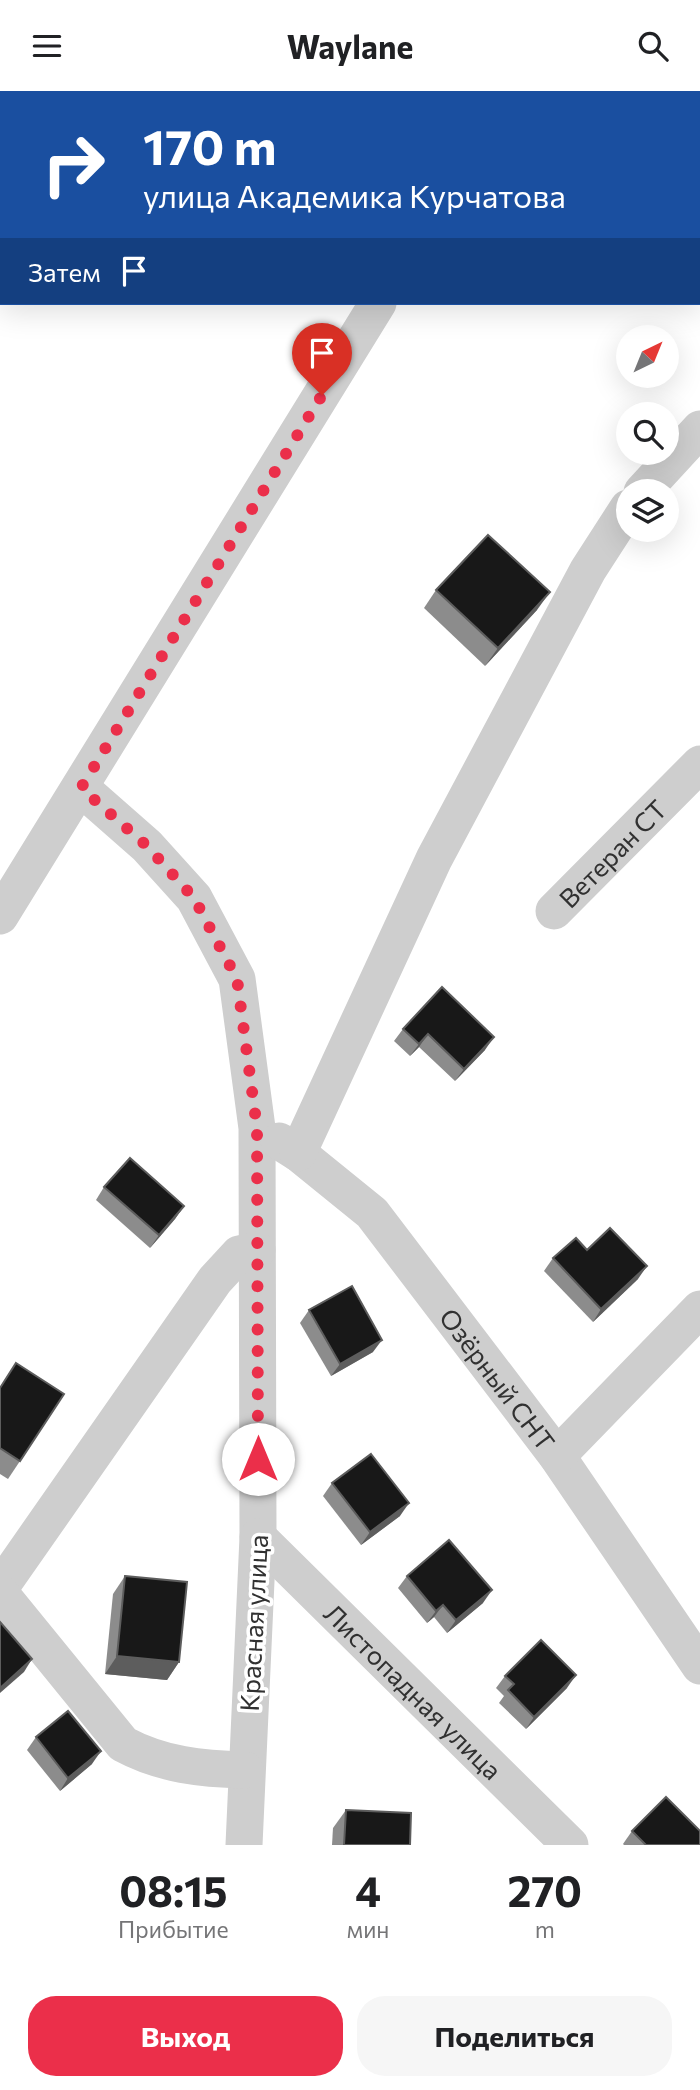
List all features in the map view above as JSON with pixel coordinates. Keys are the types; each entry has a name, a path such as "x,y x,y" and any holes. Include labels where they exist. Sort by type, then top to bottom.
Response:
{"street":[{"path":"0,916 377,305"},
{"path":"654,479 700,429"},
{"path":"298,1153 434,859 588,570 616,527"},
{"name":"Ветеран СТ","path":"554,911 700,764"},
{"name":"Красная улица","path":"81,788 147,846 194,898 237,979 257,1128 258,1537 245,1770 244,1845"},
{"name":"Озёрный СНТ","path":"257,1128 298,1153 372,1213 557,1456 700,1666"},
{"path":"245,1770 199,1769 147,1757 123,1744 0,1591 215,1280 239,1254 257,1250"},
{"path":"557,1456 700,1309"},
{"name":"Листопадная улица","path":"258,1537 570,1845"}],"building":[{"path":"488,535 550,592 498,648 436,590"},
{"path":"442,987 494,1037 464,1069 428,1034 419,1044 403,1029"},
{"path":"130,1158 184,1206 159,1235 104,1187"},
{"path":"610,1228 647,1266 601,1309 553,1258 576,1238 587,1250"},
{"path":"352,1286 382,1340 340,1364 309,1310"},
{"path":"16,1363 64,1394 20,1461 0,1448 0,1388"},
{"path":"371,1454 409,1503 370,1532 332,1483"},
{"path":"449,1540 492,1590 456,1620 443,1605 436,1611 407,1576"},
{"path":"125,1576 187,1582 179,1662 117,1656"},
{"path":"0,1622 32,1659 0,1688"},
{"path":"541,1640 576,1675 534,1717 508,1690 514,1684 505,1676"},
{"path":"68,1711 101,1751 68,1778 36,1737"},
{"path":"666,1797 700,1831 700,1845 646,1845 632,1831"},
{"path":"346,1810 411,1813 410,1845 344,1845"}],"route":[{"path":"258,1459 257,1128 237,979 194,898 147,846 81,788 322,395"}]}
